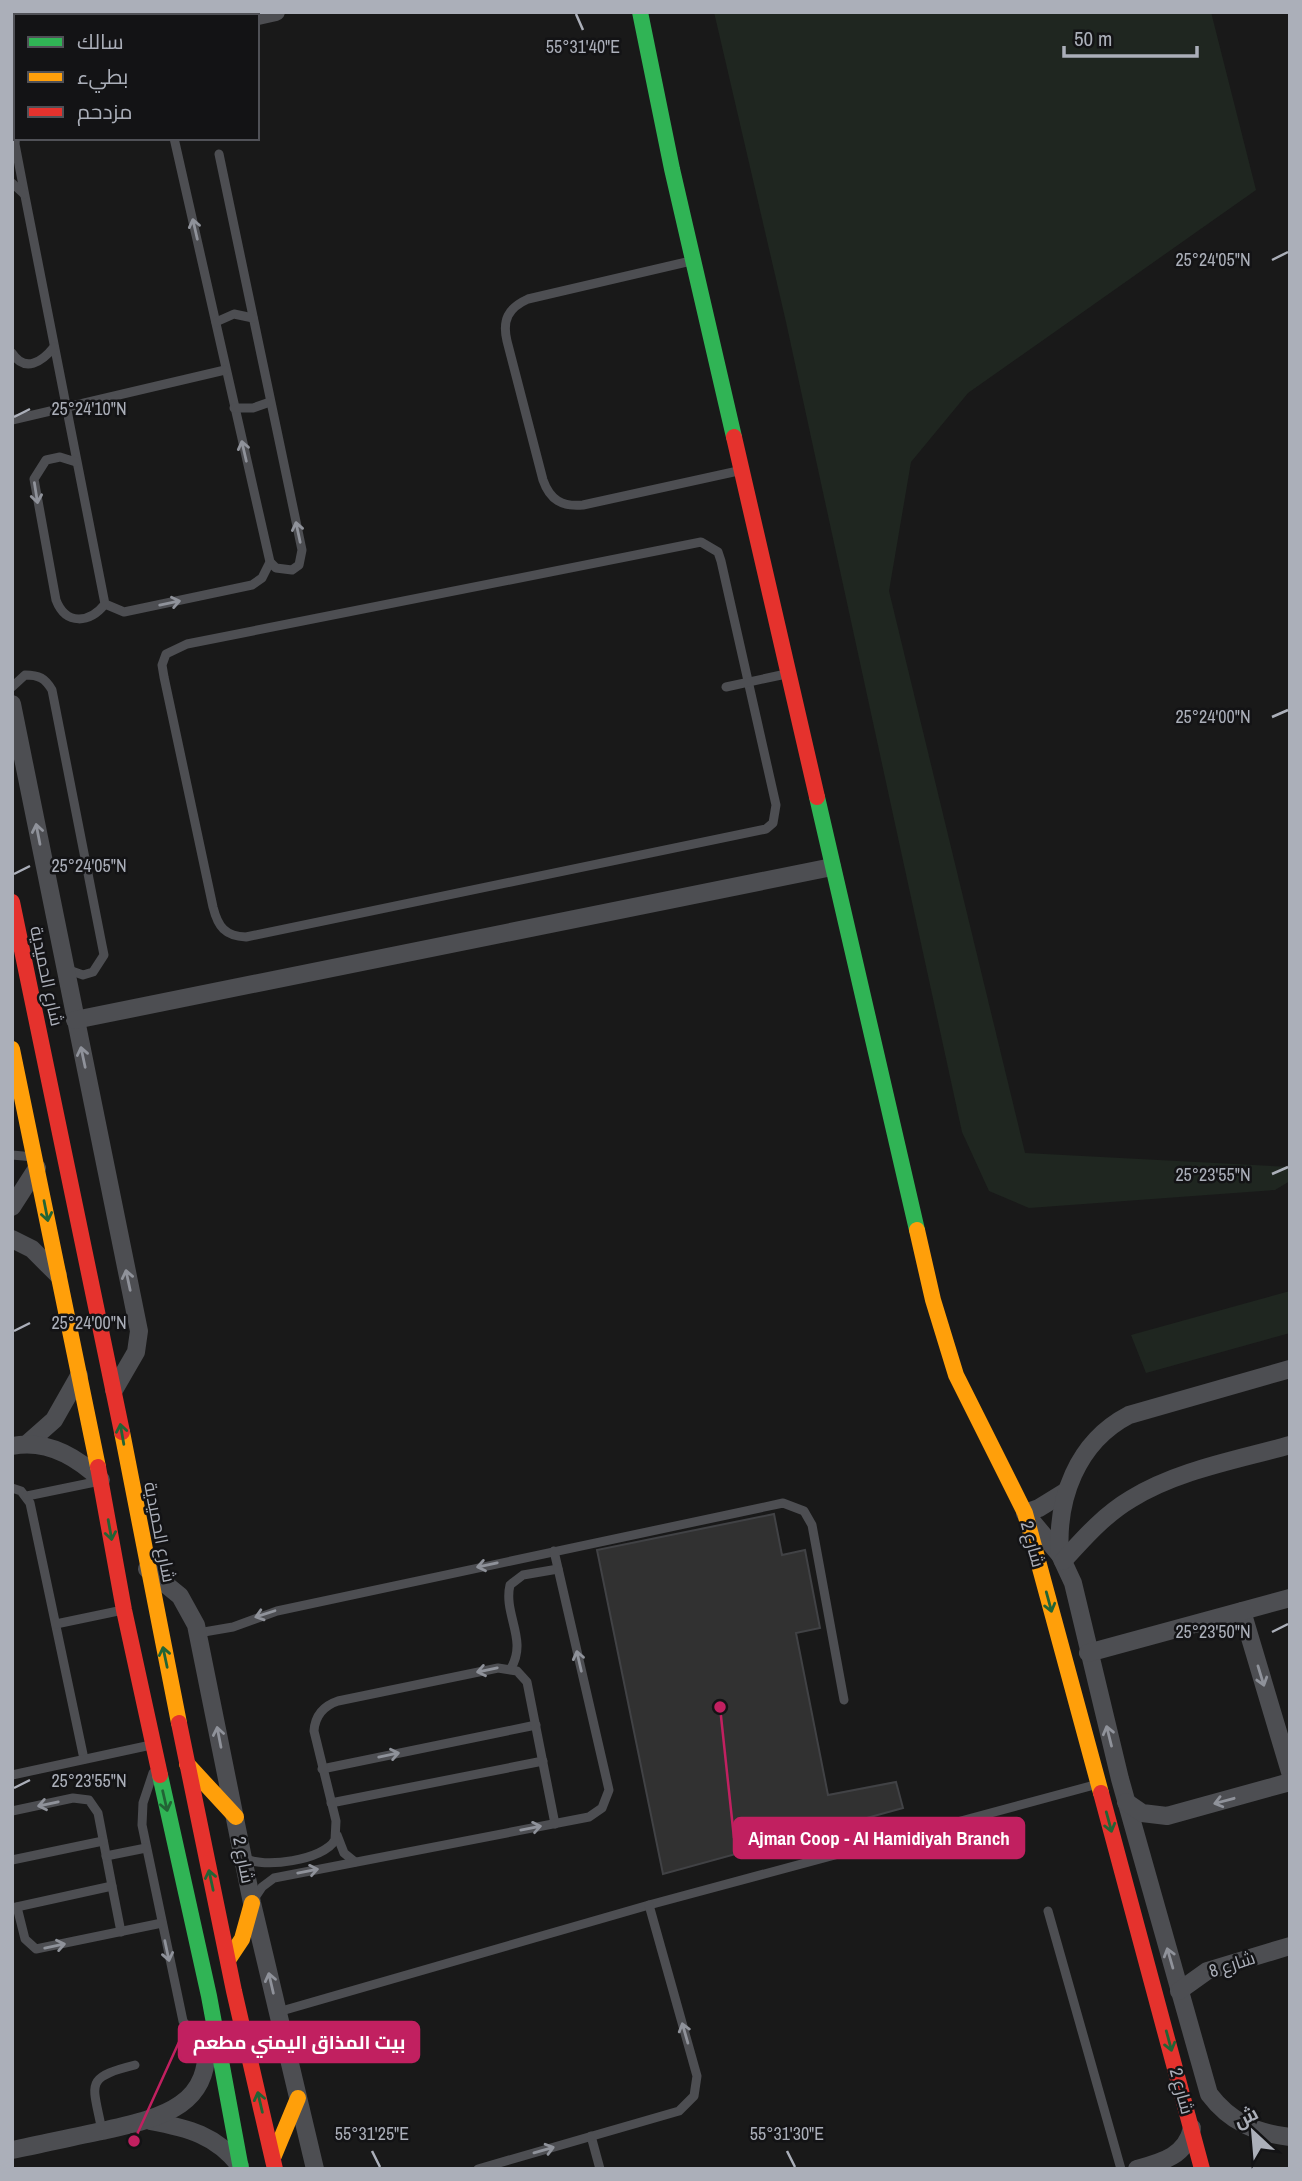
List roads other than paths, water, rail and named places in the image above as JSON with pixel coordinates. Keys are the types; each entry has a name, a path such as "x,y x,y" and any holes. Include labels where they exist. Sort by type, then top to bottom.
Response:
{"street":[{"path":"640,12 787,674 943,1338 956,1375 1025,1513 1065,1492"},
{"path":"12,704 139,1331 136,1352 114,1390"},
{"path":"75,1020 832,867"},
{"name":"شارع الحميدية","path":"12,902 114,1390 146,1569 228,1960 274,2163"},
{"path":"12,1049 102,1480 124,1610 152,1745 209,1996 241,2167"},
{"path":"12,1207 36,1163"},
{"path":"12,1239 32,1250 58,1275"},
{"path":"1062,1558 1059,1523 1065,1492 1086,1452 1112,1424 1129,1415 1290,1369"},
{"path":"20,1444 54,1420 79,1376"},
{"path":"20,1444 60,1451 102,1480"},
{"path":"1062,1558 1104,1518 1144,1491 1174,1479 1290,1445"},
{"name":"شارع 2","path":"1025,1513 1062,1558 1073,1583 1126,1802 1209,2094 1220,2109 1245,2126 1290,2137"},
{"name":"شارع 2","path":"1025,1513 1202,2169"},
{"name":"شارع 2","path":"146,1569 180,1596 192,1615 198,1633 252,1903 315,2169"},
{"path":"1088,1653 1290,1598"},
{"path":"1242,1611 1290,1772"},
{"path":"187,1764 236,1817"},
{"path":"1126,1802 1142,1813 1167,1816 1290,1782"},
{"path":"228,1960 242,1939 252,1903"},
{"name":"شارع 8","path":"1179,1991 1207,1971 1290,1946"},
{"path":"12,2150 102,2131 172,2111 196,2089 206,2066 203,2012 209,1996"},
{"path":"274,2163 298,2098"},
{"path":"147,2120 206,2135 219,2144 241,2167"},
{"path":"1137,2169 1175,2155 1188,2141 1192,2128"}],"lane":[{"path":"15,140 105,604"},
{"path":"174,140 270,562 275,568 292,570 299,565 302,550 219,154"},
{"path":"12,183 25,196"},
{"path":"693,260 528,299 516,304 507,315 504,328 543,480 547,492 557,502 569,506 583,505 741,471"},
{"path":"216,322 234,314 253,318"},
{"path":"12,353 21,362 30,365 40,363 54,347"},
{"path":"12,420 225,370"},
{"path":"234,408 253,408 270,402"},
{"path":"76,462 60,457 46,460 34,479 56,600 64,614 78,620 94,616 105,604"},
{"path":"701,542 718,552 721,561 747,682 776,805 773,823 766,829 246,937 234,936 223,930 216,920 162,665 166,654 187,644 701,542"},
{"path":"105,604 124,612 241,588 262,578 270,562"},
{"path":"726,687 787,674"},
{"path":"12,687 25,675 36,675 46,680 52,690 104,955 93,972 73,974 65,968"},
{"path":"12,1155 36,1163"},
{"path":"12,1488 27,1496 102,1480"},
{"path":"27,1496 84,1759"},
{"path":"198,1633 233,1627 276,1611 776,1503 797,1507 812,1525 845,1700"},
{"path":"252,1903 262,1886 274,1878 555,1824 596,1814 606,1803 609,1790 554,1551"},
{"path":"511,1668 519,1646 509,1598 510,1585 523,1575 558,1569"},
{"path":"56,1625 124,1610"},
{"path":"355,1862 341,1847 337,1833 314,1724 320,1712 331,1703 498,1668 511,1668 527,1682 555,1824"},
{"path":"323,1769 536,1725"},
{"path":"12,1775 152,1745"},
{"path":"331,1803 543,1761"},
{"path":"157,1765 143,1803 142,1825 146,1848 183,2021 192,2033 206,2040"},
{"path":"278,2012 649,1905 1120,1779"},
{"path":"12,1811 81,1798 94,1806 121,1932"},
{"path":"244,1858 266,1865 321,1853 332,1845 337,1833"},
{"path":"12,1860 103,1841"},
{"path":"106,1856 146,1848"},
{"path":"112,1886 15,1907 25,1939 36,1949 162,1923"},
{"path":"478,2169 679,2110 688,2105 697,2087 697,2076 649,1905"},
{"path":"1048,1911 1121,2169"},
{"path":"102,2131 94,2088 97,2080 103,2073 135,2065"},
{"path":"591,2136 600,2169"}],"place":[{"name":"Ajman Coop - Al Hamidiyah Branch","path":"720,1707"},
{"name":"بيت المذاق اليمني مطعم","path":"134,2141"}]}
